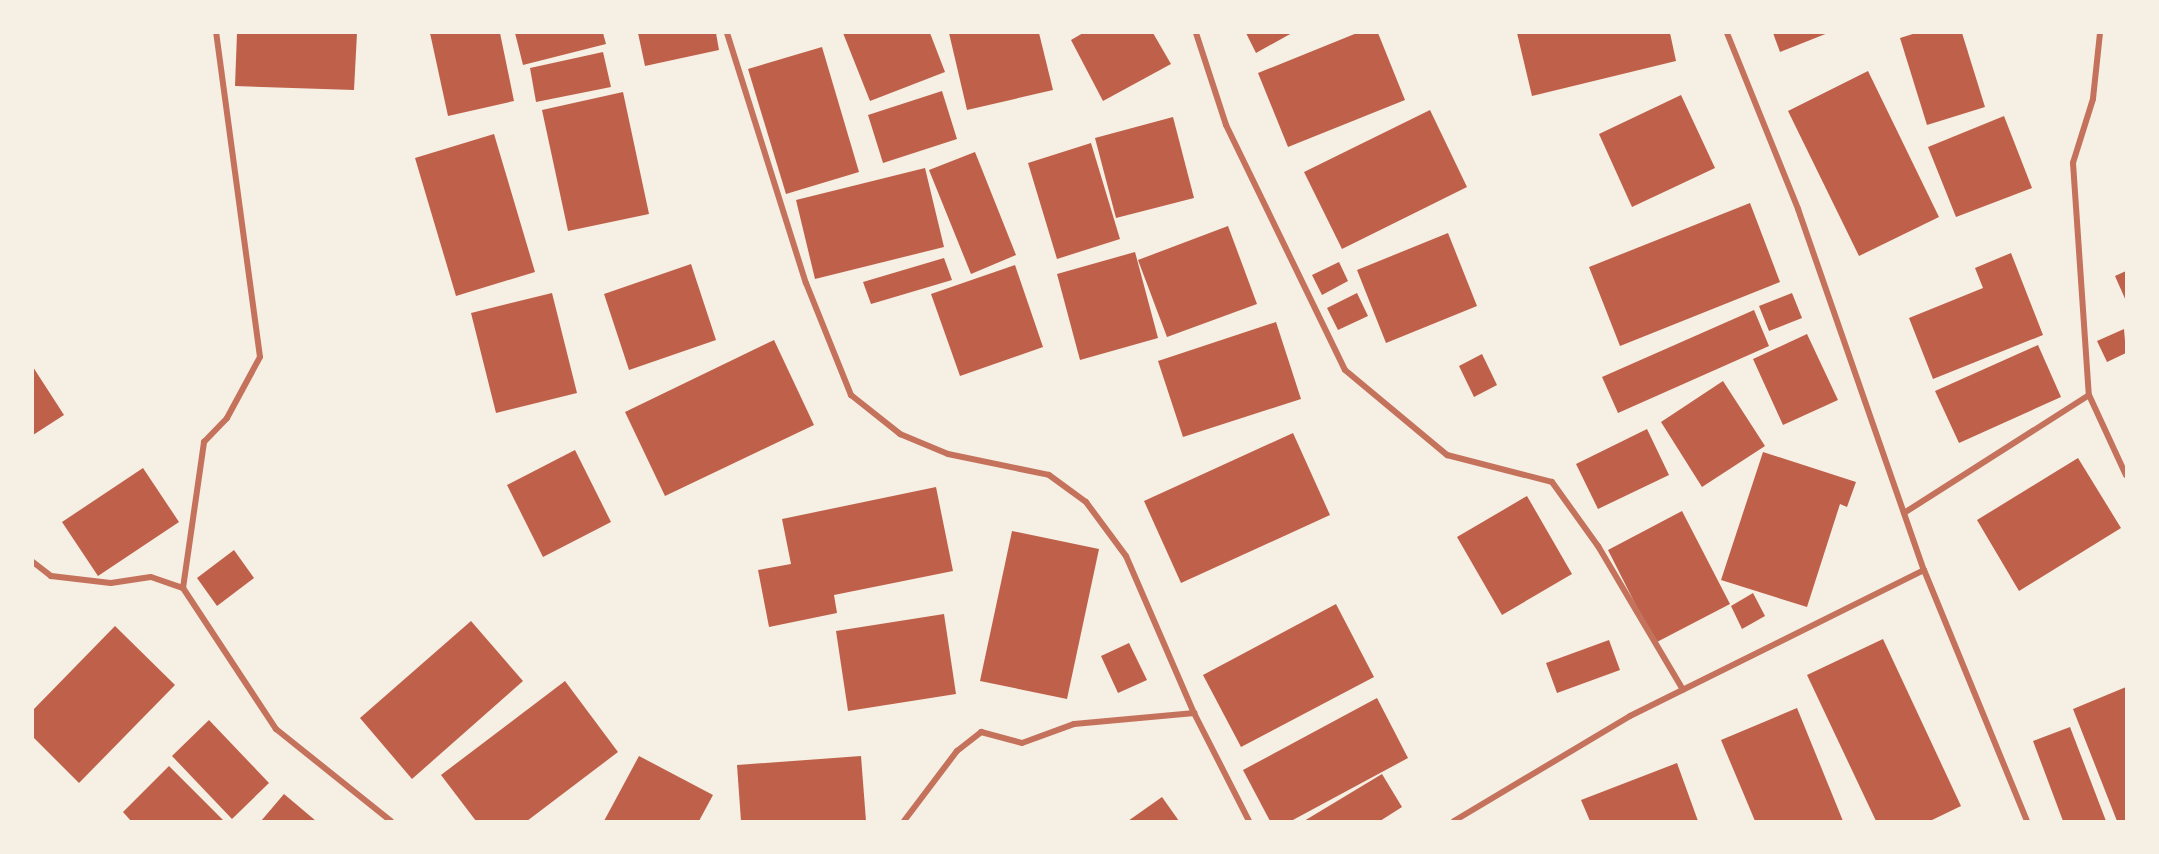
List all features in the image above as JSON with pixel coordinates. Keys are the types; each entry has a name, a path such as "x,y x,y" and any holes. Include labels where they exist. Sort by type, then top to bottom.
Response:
{"street":[{"path":"183,588 204,442 227,418 260,357 216,33"},
{"path":"727,33 806,283 851,396 900,434 948,454 1049,475 1086,502 1126,556 1194,713 1249,821"},
{"path":"1196,33 1226,125 1345,370 1447,455 1552,482 1598,546 1683,690"},
{"path":"1727,33 1798,209 1924,570 2026,821"},
{"path":"2100,33 2093,99 2073,164 2089,395 2126,475"},
{"path":"1904,513 2089,395"},
{"path":"33,562 51,576 111,583 151,577 183,588 276,729 391,821"},
{"path":"1454,821 1630,716 1924,570"},
{"path":"904,821 957,752 981,732 1022,743 1074,724 1194,713"}],"building":[{"path":"237,33 357,33 354,90 235,86"},
{"path":"430,33 500,33 514,101 448,116"},
{"path":"515,33 603,33 606,44 523,65"},
{"path":"638,33 716,33 719,50 645,66"},
{"path":"843,33 930,33 945,72 870,101"},
{"path":"949,33 1039,33 1053,90 967,110"},
{"path":"1083,33 1153,33 1171,64 1103,101 1071,40"},
{"path":"1246,33 1292,33 1256,53"},
{"path":"1357,33 1378,33 1405,100 1288,147 1258,73"},
{"path":"1517,33 1670,33 1676,61 1532,96"},
{"path":"1773,33 1828,33 1780,52"},
{"path":"1916,33 1962,33 1985,107 1927,125 1900,38"},
{"path":"822,47 859,172 786,194 748,69"},
{"path":"603,52 611,87 536,102 530,68"},
{"path":"1868,71 1939,217 1859,256 1788,111"},
{"path":"942,91 957,139 883,163 868,115"},
{"path":"623,92 649,214 568,231 542,110"},
{"path":"1681,95 1715,168 1632,207 1599,134"},
{"path":"1430,110 1467,187 1342,249 1304,172"},
{"path":"2004,116 2032,188 1956,217 1928,147"},
{"path":"1173,117 1194,198 1116,218 1095,138"},
{"path":"494,134 535,272 456,296 415,158"},
{"path":"1091,143 1120,239 1057,259 1028,163"},
{"path":"975,152 1016,255 971,274 929,170"},
{"path":"925,168 944,247 815,279 796,200"},
{"path":"1750,203 1780,282 1620,346 1589,267"},
{"path":"1228,226 1257,304 1167,337 1138,260"},
{"path":"1448,233 1477,306 1386,343 1357,270"},
{"path":"1135,252 1158,338 1080,360 1057,274"},
{"path":"2011,253 2043,335 1933,379 1909,318 1983,288 1975,268"},
{"path":"944,258 952,280 871,304 863,282"},
{"path":"1339,262 1348,281 1322,295 1312,275"},
{"path":"691,264 716,340 629,370 604,294"},
{"path":"1015,265 1043,347 960,376 931,294"},
{"path":"2126,271 2126,301 2115,276"},
{"path":"552,293 577,393 496,413 471,313"},
{"path":"1357,293 1368,316 1338,330 1327,308"},
{"path":"1792,293 1802,318 1769,331 1759,306"},
{"path":"1754,310 1769,346 1618,413 1602,377"},
{"path":"1276,322 1301,399 1183,437 1158,361"},
{"path":"2124,329 2126,353 2107,362 2097,341"},
{"path":"1807,334 1838,400 1783,425 1753,359"},
{"path":"774,340 814,425 665,496 625,412"},
{"path":"2038,345 2061,397 1959,443 1935,391"},
{"path":"1482,354 1497,385 1474,397 1459,366"},
{"path":"33,367 64,415 33,435"},
{"path":"1723,381 1765,446 1702,487 1661,422"},
{"path":"1647,429 1669,475 1598,509 1576,464"},
{"path":"1293,433 1330,515 1181,583 1144,501"},
{"path":"575,450 611,522 543,557 507,485"},
{"path":"1763,452 1856,482 1847,507 1840,504 1807,607 1721,580"},
{"path":"2078,458 2121,528 2019,591 1977,520"},
{"path":"143,468 179,522 98,576 62,522"},
{"path":"936,487 953,571 834,595 837,613 769,627 758,570 791,564 782,519"},
{"path":"1527,496 1572,574 1502,615 1457,537"},
{"path":"1682,511 1730,604 1655,643 1608,550"},
{"path":"1012,531 1099,549 1067,699 980,681"},
{"path":"234,550 254,578 217,606 197,578"},
{"path":"1753,593 1765,616 1742,629 1731,606"},
{"path":"1336,604 1374,677 1241,747 1203,675"},
{"path":"944,614 956,694 848,711 836,631"},
{"path":"471,621 523,681 412,779 360,718"},
{"path":"115,626 175,685 79,783 33,737 33,710"},
{"path":"1883,639 1961,806 1930,821 1876,821 1807,675"},
{"path":"1609,640 1620,670 1557,693 1546,663"},
{"path":"1129,643 1147,680 1118,693 1101,656"},
{"path":"565,681 618,752 527,821 476,821 441,775"},
{"path":"2126,687 2126,821 2117,821 2073,709"},
{"path":"1377,698 1408,758 1291,821 1270,821 1243,770"},
{"path":"1797,708 1843,821 1755,821 1721,740"},
{"path":"209,720 269,783 232,819 172,756"},
{"path":"2070,727 2106,821 2063,821 2033,741"},
{"path":"639,756 713,795 699,821 604,821"},
{"path":"861,756 866,821 741,821 737,765"},
{"path":"1677,763 1698,821 1590,821 1581,800"},
{"path":"169,766 224,821 131,821 123,812"},
{"path":"1382,774 1402,807 1380,821 1304,821"},
{"path":"284,794 316,821 261,821"},
{"path":"1162,797 1179,821 1128,821"}]}
